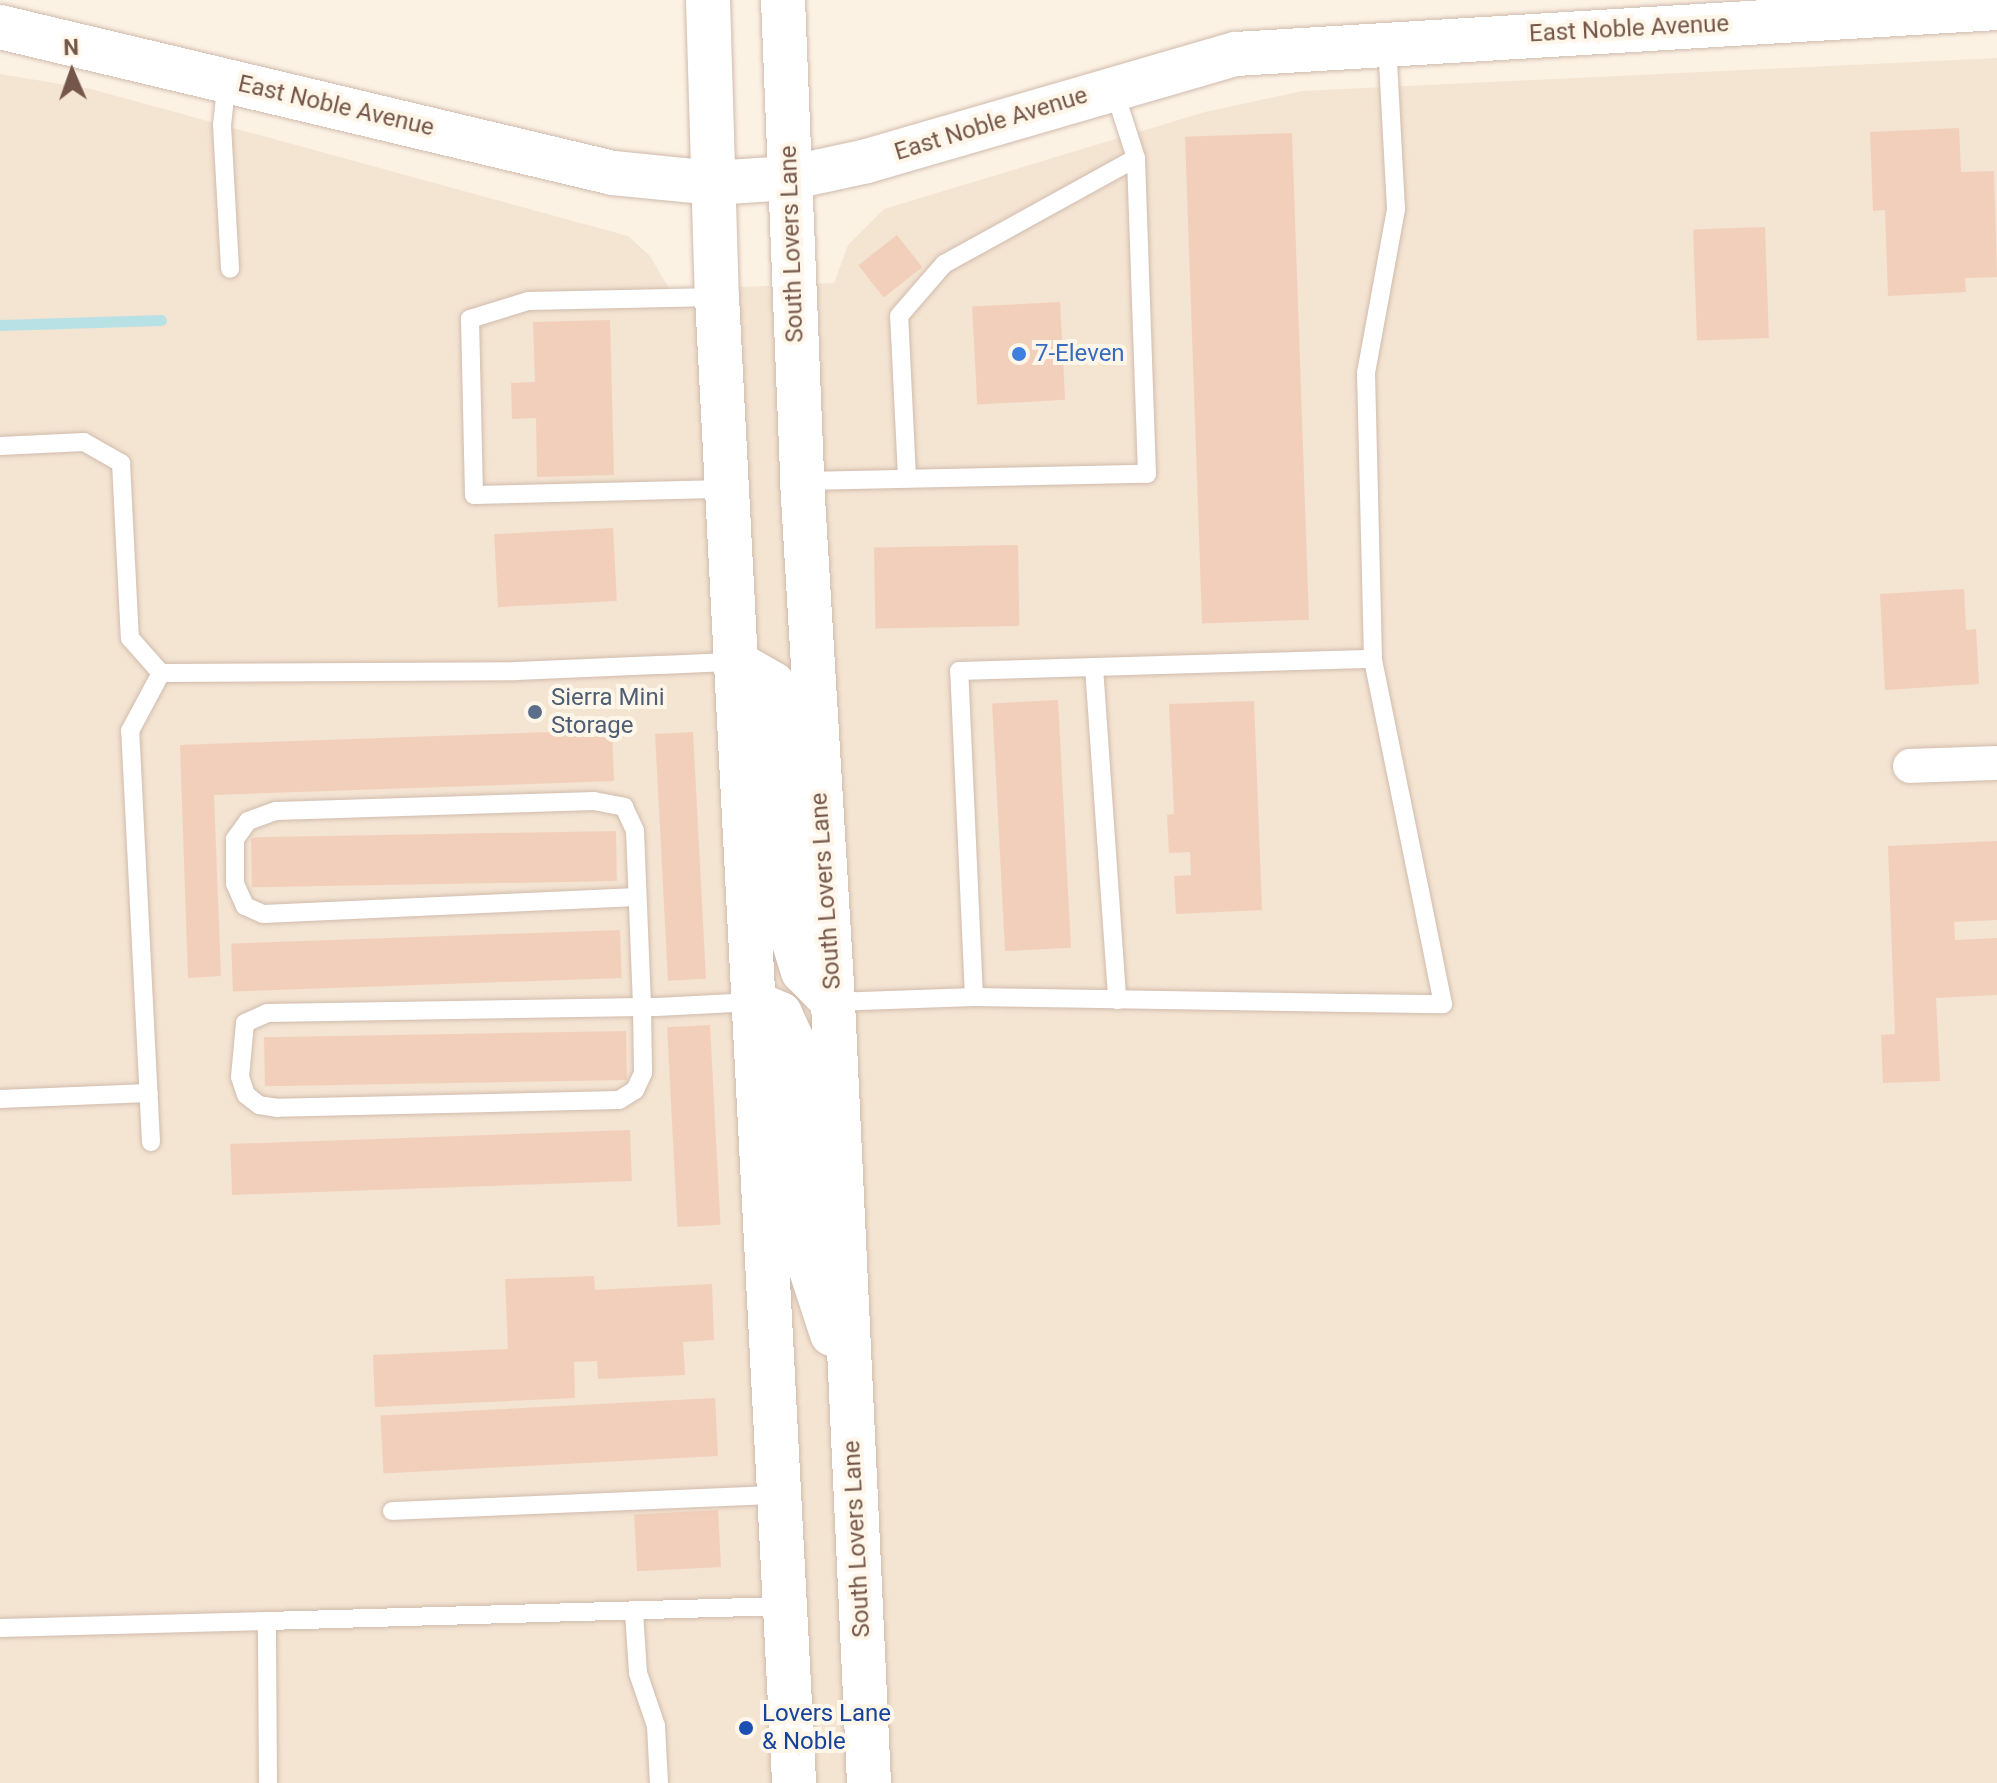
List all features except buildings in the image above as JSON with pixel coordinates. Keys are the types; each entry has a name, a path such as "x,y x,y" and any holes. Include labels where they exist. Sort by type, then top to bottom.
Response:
{"main road":[{"path":"708,0 726,489 794,1783"},
{"name":"South Lovers Lane","path":"783,0 802,481 833,1002 848,1383 869,1783"},
{"name":"East Noble Avenue","path":"0,27 613,173 713,183 789,178 881,157 1113,87 1236,54 1997,8"},
{"path":"735,662 773,684 792,936 803,971 833,1002"},
{"path":"753,1002 780,1014 792,1040 808,1261 848,1383"}],"street":[{"path":"1910,766 1997,763"}],"lane":[{"path":"833,1002 974,997 1443,1004 1373,659 1366,373 1396,209 1387,43"},
{"path":"227,80 222,125 230,269"},
{"path":"802,481 1147,474 1136,158 1113,87"},
{"path":"907,477 899,316 944,264 1136,158"},
{"path":"717,297 528,301 470,319 474,495 726,489"},
{"path":"0,446 84,442 121,463 130,638 161,673 516,671 735,662"},
{"path":"974,997 959,671 1373,659"},
{"path":"1094,667 1117,1000"},
{"path":"151,1142 130,731 161,673"},
{"path":"637,897 263,914 245,906 235,884 235,839 248,821 276,811 594,801 624,807 635,831 642,1007 643,1073 635,1090 619,1100 278,1108 259,1105 246,1095 240,1077 245,1023 267,1013 642,1007 753,1002"},
{"path":"0,1099 149,1093"},
{"path":"392,1511 781,1495"},
{"path":"0,1628 786,1606"},
{"path":"634,1612 638,1673 656,1726 659,1783"},
{"path":"267,1621 268,1783"}],"shaded area":[{"path":"1997,58 1997,1783 0,1783 0,74 91,89 628,236 650,256 670,290 834,283 848,245 884,209 1205,112 1302,91"}],"waterway":[{"path":"0,325 161,320"}],"place":[{"name":"7-Eleven","path":"1019,354"},
{"name":"Sierra Mini Storage","path":"535,712"},
{"name":"Lovers Lane & Noble","path":"746,1728"}]}
